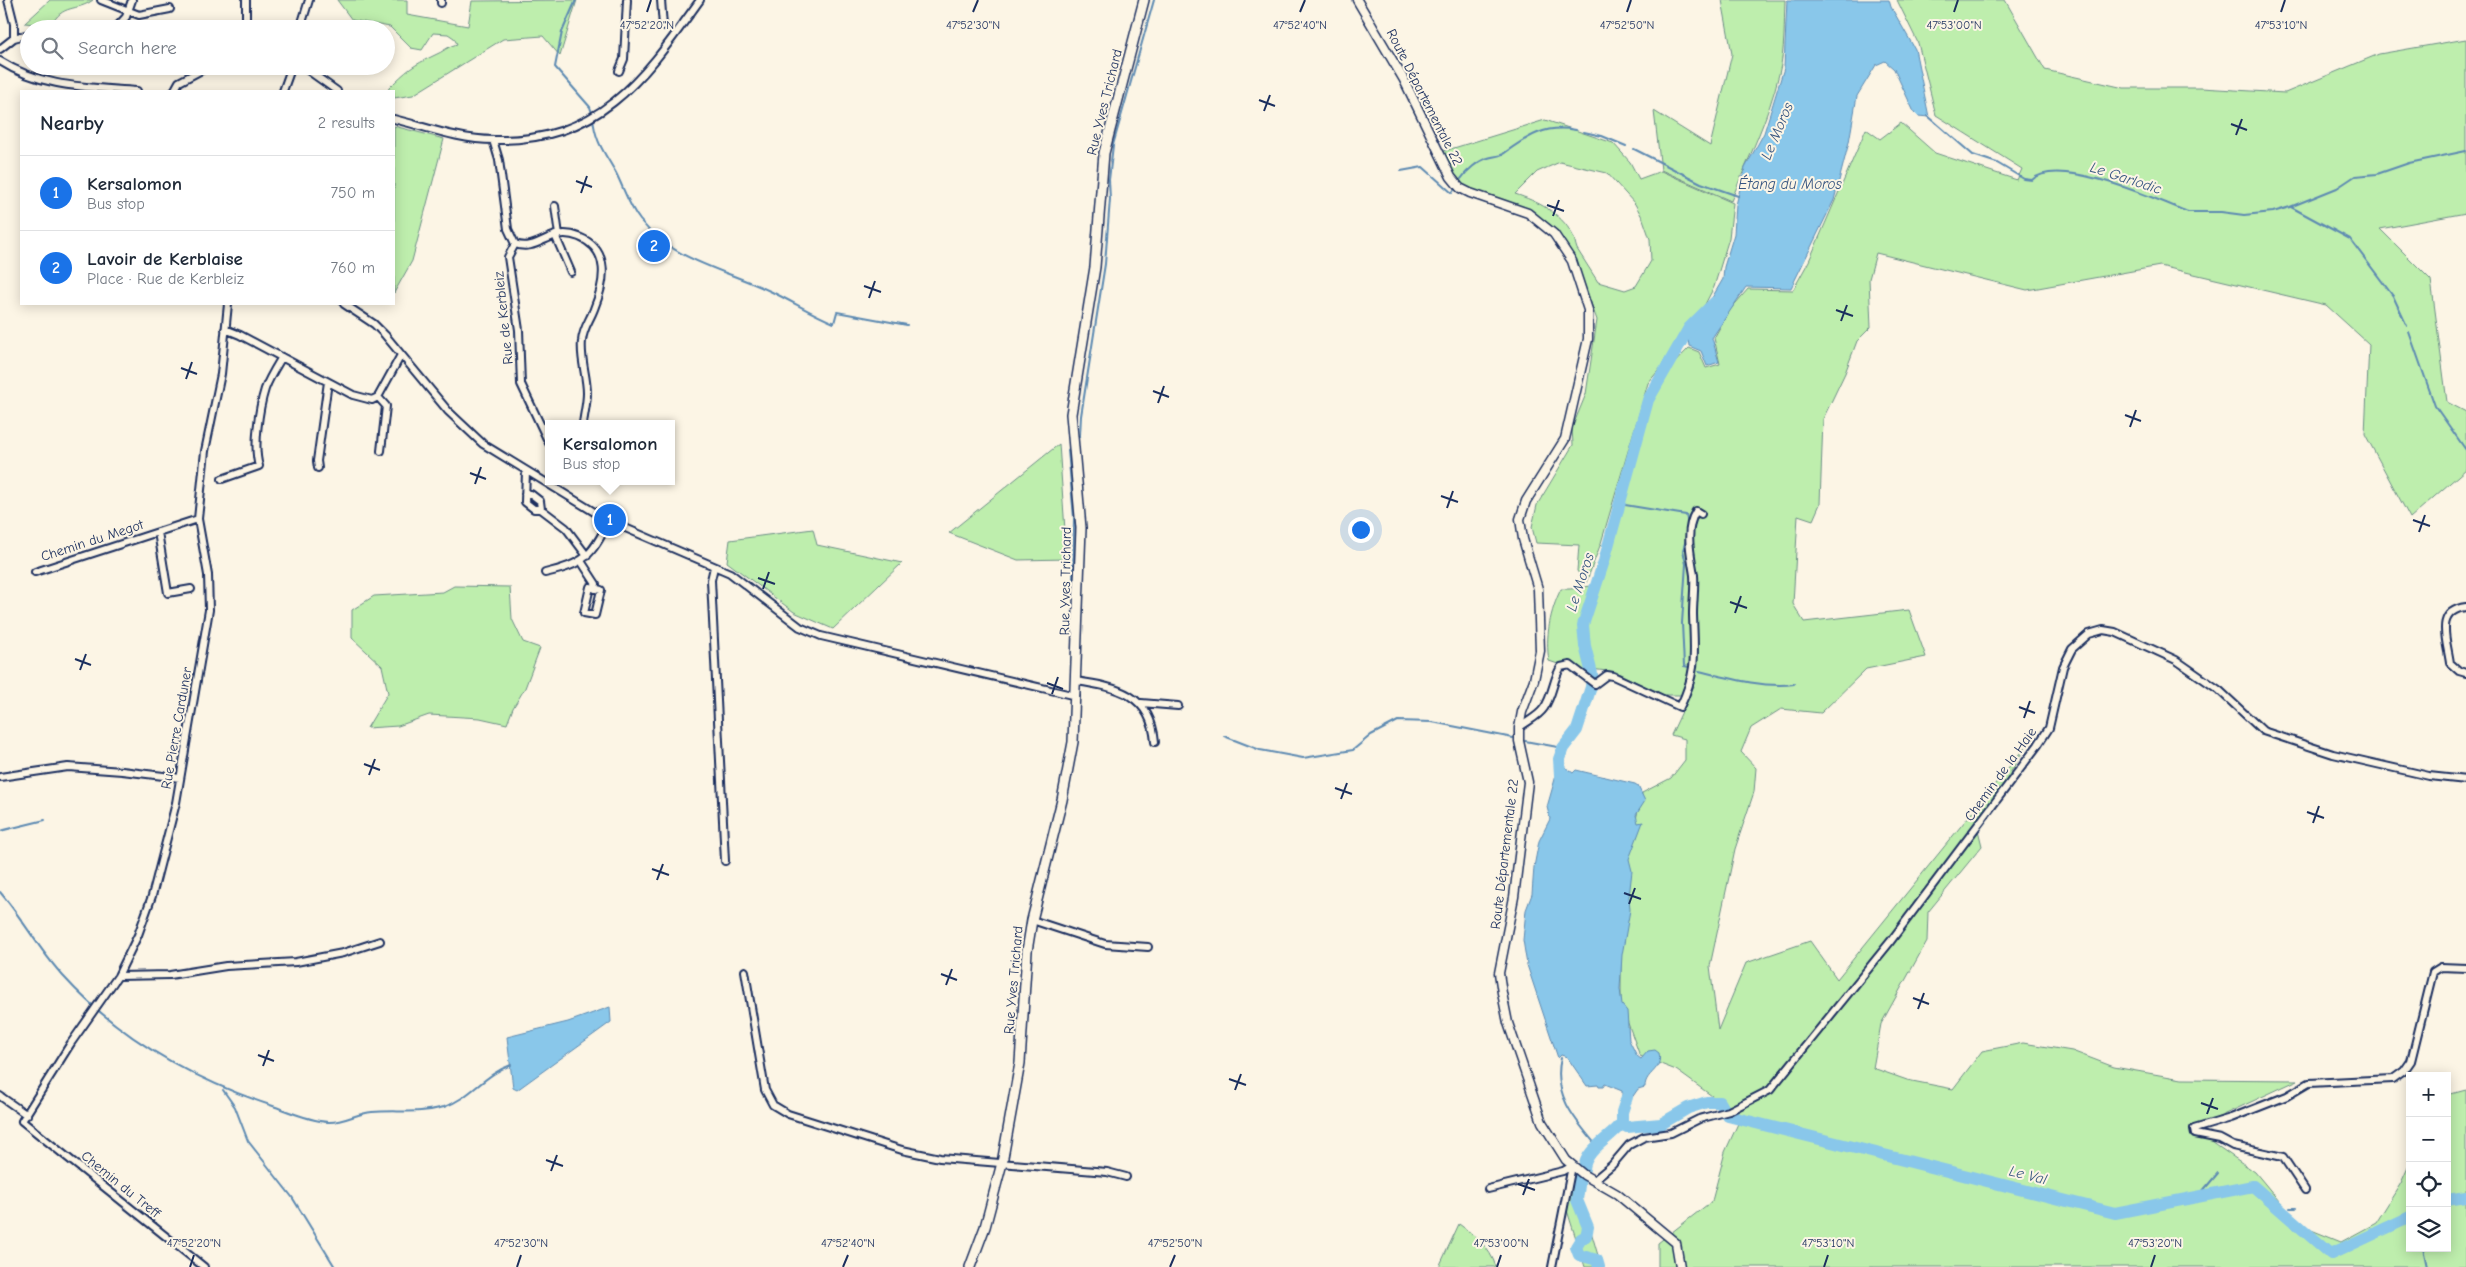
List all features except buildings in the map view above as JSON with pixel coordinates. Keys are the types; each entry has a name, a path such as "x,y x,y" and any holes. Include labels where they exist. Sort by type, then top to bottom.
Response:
{"main road":[{"name":"Rue Yves Trichard","path":"970,1267 986,1227 1002,1163 1020,1063 1032,920 1069,769 1076,696 1080,528 1071,414 1095,268 1104,152 1144,0"}],"street":[{"path":"8,0 14,24 14,38"},
{"path":"101,0 139,15 170,9"},
{"path":"122,20 129,11 132,0"},
{"path":"246,0 246,20"},
{"path":"303,20 309,0"},
{"path":"620,71 624,60 627,0"},
{"path":"661,0 663,26"},
{"path":"395,119 443,132 493,140 523,139 554,133 582,123 604,111 643,76 700,0"},
{"name":"Route Départementale 22","path":"1357,0 1404,80 1452,176 1460,188 1528,212 1554,234 1572,261 1588,310 1588,339 1565,439 1522,509 1523,539 1538,589 1541,630 1538,663 1519,728 1519,741 1528,782 1514,897 1499,973 1508,1023 1542,1122 1572,1166 1617,1194 1676,1243 1680,1267"},
{"path":"0,49 14,38 20,36"},
{"path":"0,61 20,72"},
{"path":"26,75 50,83 126,90"},
{"path":"175,90 179,82 192,75"},
{"path":"283,90 289,75"},
{"path":"315,75 336,90"},
{"path":"493,140 498,160 508,229 515,244 532,246 557,235 579,237 596,247 602,258 602,279 597,300 586,325 582,342 583,373 587,393 584,420"},
{"path":"556,206 557,235 571,272"},
{"name":"Rue de Kerbleiz","path":"515,244 508,257 520,330 521,384 545,435"},
{"name":"Rue Pierre Carduner","path":"24,1118 71,1043 118,976 138,935 152,896 176,803 209,610 208,575 198,519 205,451 221,374 228,305"},
{"path":"346,305 374,324 465,428 483,444 545,482"},
{"path":"225,329 361,398 372,400 378,397 401,355"},
{"path":"222,479 259,466 256,455 263,398 266,387 282,357"},
{"path":"318,468 317,461 328,382"},
{"path":"378,397 386,406 381,451"},
{"path":"526,471 525,502 534,509 541,509 566,528 587,556"},
{"path":"550,485 610,521 730,573 800,626 820,636 1076,696"},
{"path":"525,494 531,494 540,501 541,509"},
{"path":"1519,728 1540,713 1549,698 1556,675 1561,666 1572,666 1590,678 1595,684 1607,675 1613,676 1680,707 1688,691 1695,665 1694,577 1689,550 1692,517 1696,511 1701,514"},
{"name":"Chemin du Megot","path":"35,572 198,519"},
{"path":"545,573 570,567 581,561 587,556 610,521"},
{"name":"Chemin du Megot","path":"158,532 168,593 191,589"},
{"path":"581,561 596,584 596,589"},
{"path":"714,567 711,580 725,861"},
{"path":"2466,606 2457,608 2448,614 2444,624 2450,663 2459,671 2466,672"},
{"name":"Chemin de la Haie","path":"1594,1180 1612,1165 1629,1145 1644,1137 1671,1133 1699,1119 1729,1111 1770,1090 1890,942 2038,745 2049,728 2063,667 2072,649 2089,634 2103,630 2115,632 2176,660 2219,690 2263,731 2333,754 2429,776 2466,780"},
{"path":"1076,682 1116,689 1141,703 1178,706"},
{"path":"1141,703 1154,730 1155,742"},
{"path":"0,777 68,767 122,770 180,778"},
{"path":"1032,920 1105,944 1148,947"},
{"path":"118,976 170,974 226,966 296,962 342,953 380,941"},
{"path":"2306,1190 2284,1156 2233,1146 2220,1139 2195,1134 2194,1129 2231,1118 2271,1102 2309,1083 2393,1079 2404,1071 2411,1061 2433,972 2441,967 2466,968"},
{"path":"745,972 765,1090 773,1106 788,1114 902,1150 940,1158 1107,1172 1126,1177"},
{"name":"Chemin du Treff","path":"0,1096 204,1267"},
{"path":"1488,1189 1563,1171 1572,1166"},
{"path":"1552,1267 1572,1166"}],"green space":[{"path":"50,0 93,0 87,4 65,11 54,20 28,20"},
{"path":"337,0 407,0 407,15 468,26 472,1 577,0 560,56 543,36 503,39 413,95 395,98 395,90 388,90 389,88 415,66 457,44 454,38 448,34 433,33 422,50 411,48 395,32 395,20 352,20"},
{"path":"1722,0 1785,0 1782,56 1775,90 1764,122 1731,201 1661,170 1654,111 1710,146 1732,54"},
{"path":"1897,0 2005,0 2045,70 2124,88 2201,88 2285,93 2379,54 2466,39 2466,213 2380,229 2431,280 2447,402 2466,412 2466,469 2410,518 2365,434 2369,344 2326,305 2160,266 2027,290 1876,253 1869,279 1871,327 1857,341 1845,373 1823,419 1820,504 1813,520 1798,515 1793,604 1804,622 1909,610 1926,657 1866,669 1821,713 1781,709 1751,728 1741,752 1756,768 1754,792 1735,849 1710,966 1718,1030 1746,963 1810,941 1837,979 2025,747 1978,830 1982,846 1928,912 1927,941 1881,1024 1873,1068 1907,1080 1953,1089 1982,1051 2023,1043 2072,1051 2114,1067 2182,1079 2298,1080 2193,1129 2255,1172 2299,1225 2341,1242 2376,1223 2406,1172 2406,1252 2451,1252 2451,1094 2466,1090 2466,1267 1658,1267 1658,1243 1712,1201 1725,1152 1741,1117 1676,1070 1640,1056 1621,1004 1621,929 1627,859 1642,793 1671,778 1685,760 1685,739 1671,735 1694,686 1680,695 1663,695 1616,672 1590,669 1582,672 1549,661 1549,624 1561,589 1599,585 1614,511 1634,464 1640,430 1655,383 1689,348 1699,352 1706,368 1720,364 1714,338 1729,311 1748,289 1793,290 1809,261 1866,129 1880,139 1901,123 1935,153 2017,180 2022,169 1936,115 1918,43"},
{"path":"1545,120 1613,143 1630,162 1639,179 1661,171 1733,203 1729,238 1714,287 1700,314 1677,348 1648,383 1601,543 1586,583 1577,571 1579,545 1536,543 1532,527 1537,505 1573,445 1572,428 1586,394 1597,320 1578,267 1553,228 1532,212 1460,188 1444,151","holes":["1560,162 1607,173 1635,204 1650,239 1651,261 1636,286 1625,290 1598,282 1577,249 1573,236 1562,220 1540,204 1515,194 1537,172"]},
{"path":"395,126 444,139 412,261 395,291"},
{"path":"1059,444 1067,559 1018,560 949,533"},
{"path":"813,529 817,545 902,563 833,629 794,612 727,562 730,540"},
{"path":"454,586 510,587 512,619 523,642 540,648 525,688 513,708 507,724 480,718 429,715 398,726 367,728 388,693 382,666 352,638 352,610 374,596 443,592"},
{"path":"1569,1183 1582,1200 1603,1267 1585,1267 1564,1201"},
{"path":"1459,1224 1486,1248 1496,1267 1439,1267"}],"water":[{"name":"Étang du Moros","path":"1787,0 1889,0 1891,7 1915,49 1929,117 1918,116 1914,112 1894,69 1885,61 1876,65 1857,96 1849,142 1834,200 1791,288 1746,287 1712,338 1719,362 1707,366 1701,351 1689,346 1688,339 1723,279 1724,267 1734,234 1736,205 1745,168 1764,133 1784,68"},
{"path":"1558,760 1562,760 1561,764 1573,773 1576,770 1635,784 1638,786 1645,801 1636,815 1638,823 1643,822 1629,859 1632,871 1629,897 1630,910 1622,955 1620,989 1622,1005 1627,1011 1629,1040 1637,1056 1641,1059 1648,1051 1655,1050 1659,1053 1660,1059 1659,1064 1648,1078 1645,1087 1638,1089 1622,1112 1619,1111 1622,1103 1622,1091 1605,1084 1603,1087 1598,1085 1587,1086 1567,1057 1561,1055 1558,1058 1527,965 1523,940 1526,910 1532,894 1534,867 1539,841 1550,819 1547,807"},
{"path":"610,1007 611,1022 517,1090 513,1088 507,1037 568,1022"}],"waterway":[{"path":"576,0 562,32 555,67 590,107 592,113"},
{"path":"1077,439 1080,435 1081,416 1105,264 1110,199 1109,180 1113,145 1154,0"},
{"name":"Le Garlodic","path":"1928,116 1973,155 1997,163 2024,179 2032,180 2045,174 2063,173 2085,176 2132,190 2188,212 2221,212 2244,215 2273,212 2337,188 2355,176 2377,174 2409,163 2466,151"},
{"path":"593,118 598,141 633,209 653,234 668,245 684,255 772,292 834,323 837,312 907,325"},
{"path":"1461,179 1480,161 1501,155 1536,133 1554,129 1576,130"},
{"path":"1584,132 1602,136 1626,146"},
{"path":"1634,149 1701,183 1738,196"},
{"path":"1401,171 1423,167 1452,193 1454,190"},
{"path":"2291,207 2350,239 2393,296 2407,326"},
{"name":"Le Moros","path":"1560,775 1559,759 1563,748 1577,730 1591,687 1592,674 1585,646 1583,625 1604,561 1648,400 1689,328 1715,302"},
{"path":"2409,332 2435,406 2466,450"},
{"path":"1070,447 1068,450 1074,518 1073,586"},
{"path":"1619,504 1686,515 1688,524"},
{"path":"1687,536 1683,550 1686,564 1682,623 1684,666 1689,667"},
{"path":"1699,671 1771,685 1794,684"},
{"path":"1224,736 1260,750 1303,758 1353,750 1371,735 1398,721 1432,722 1513,738"},
{"path":"1525,741 1563,748"},
{"path":"0,831 45,820"},
{"path":"0,892 46,956 63,976 85,999 134,1038 160,1055 215,1084 300,1116 314,1120 334,1122 372,1112 417,1111 444,1107 461,1098 493,1074 511,1065"},
{"path":"1561,1058 1559,1071 1563,1096 1574,1117 1597,1146"},
{"path":"223,1090 235,1107 248,1141 292,1197 335,1267"},
{"name":"Le Moros","path":"1584,1169 1589,1155 1622,1123 1622,1112 1627,1097"},
{"name":"Le Val","path":"1622,1123 1627,1127 1661,1124 1688,1108 1707,1102 1720,1102 1728,1116 2115,1213 2253,1186 2331,1254 2406,1219"},
{"path":"2201,1193 2218,1173"},
{"name":"Le Moros","path":"1580,1178 1577,1200 1588,1227 1586,1236 1581,1239 1576,1247 1579,1255 1597,1260 1599,1267"},
{"name":"Le Val","path":"2451,1199 2466,1197"},
{"path":"2290,1208 2296,1208"},
{"path":"2424,1252 2427,1267"}],"place":[{"name":"Lavoir de Kerblaise","path":"654,246"},
{"name":"Kersalomon","path":"610,520"}]}
